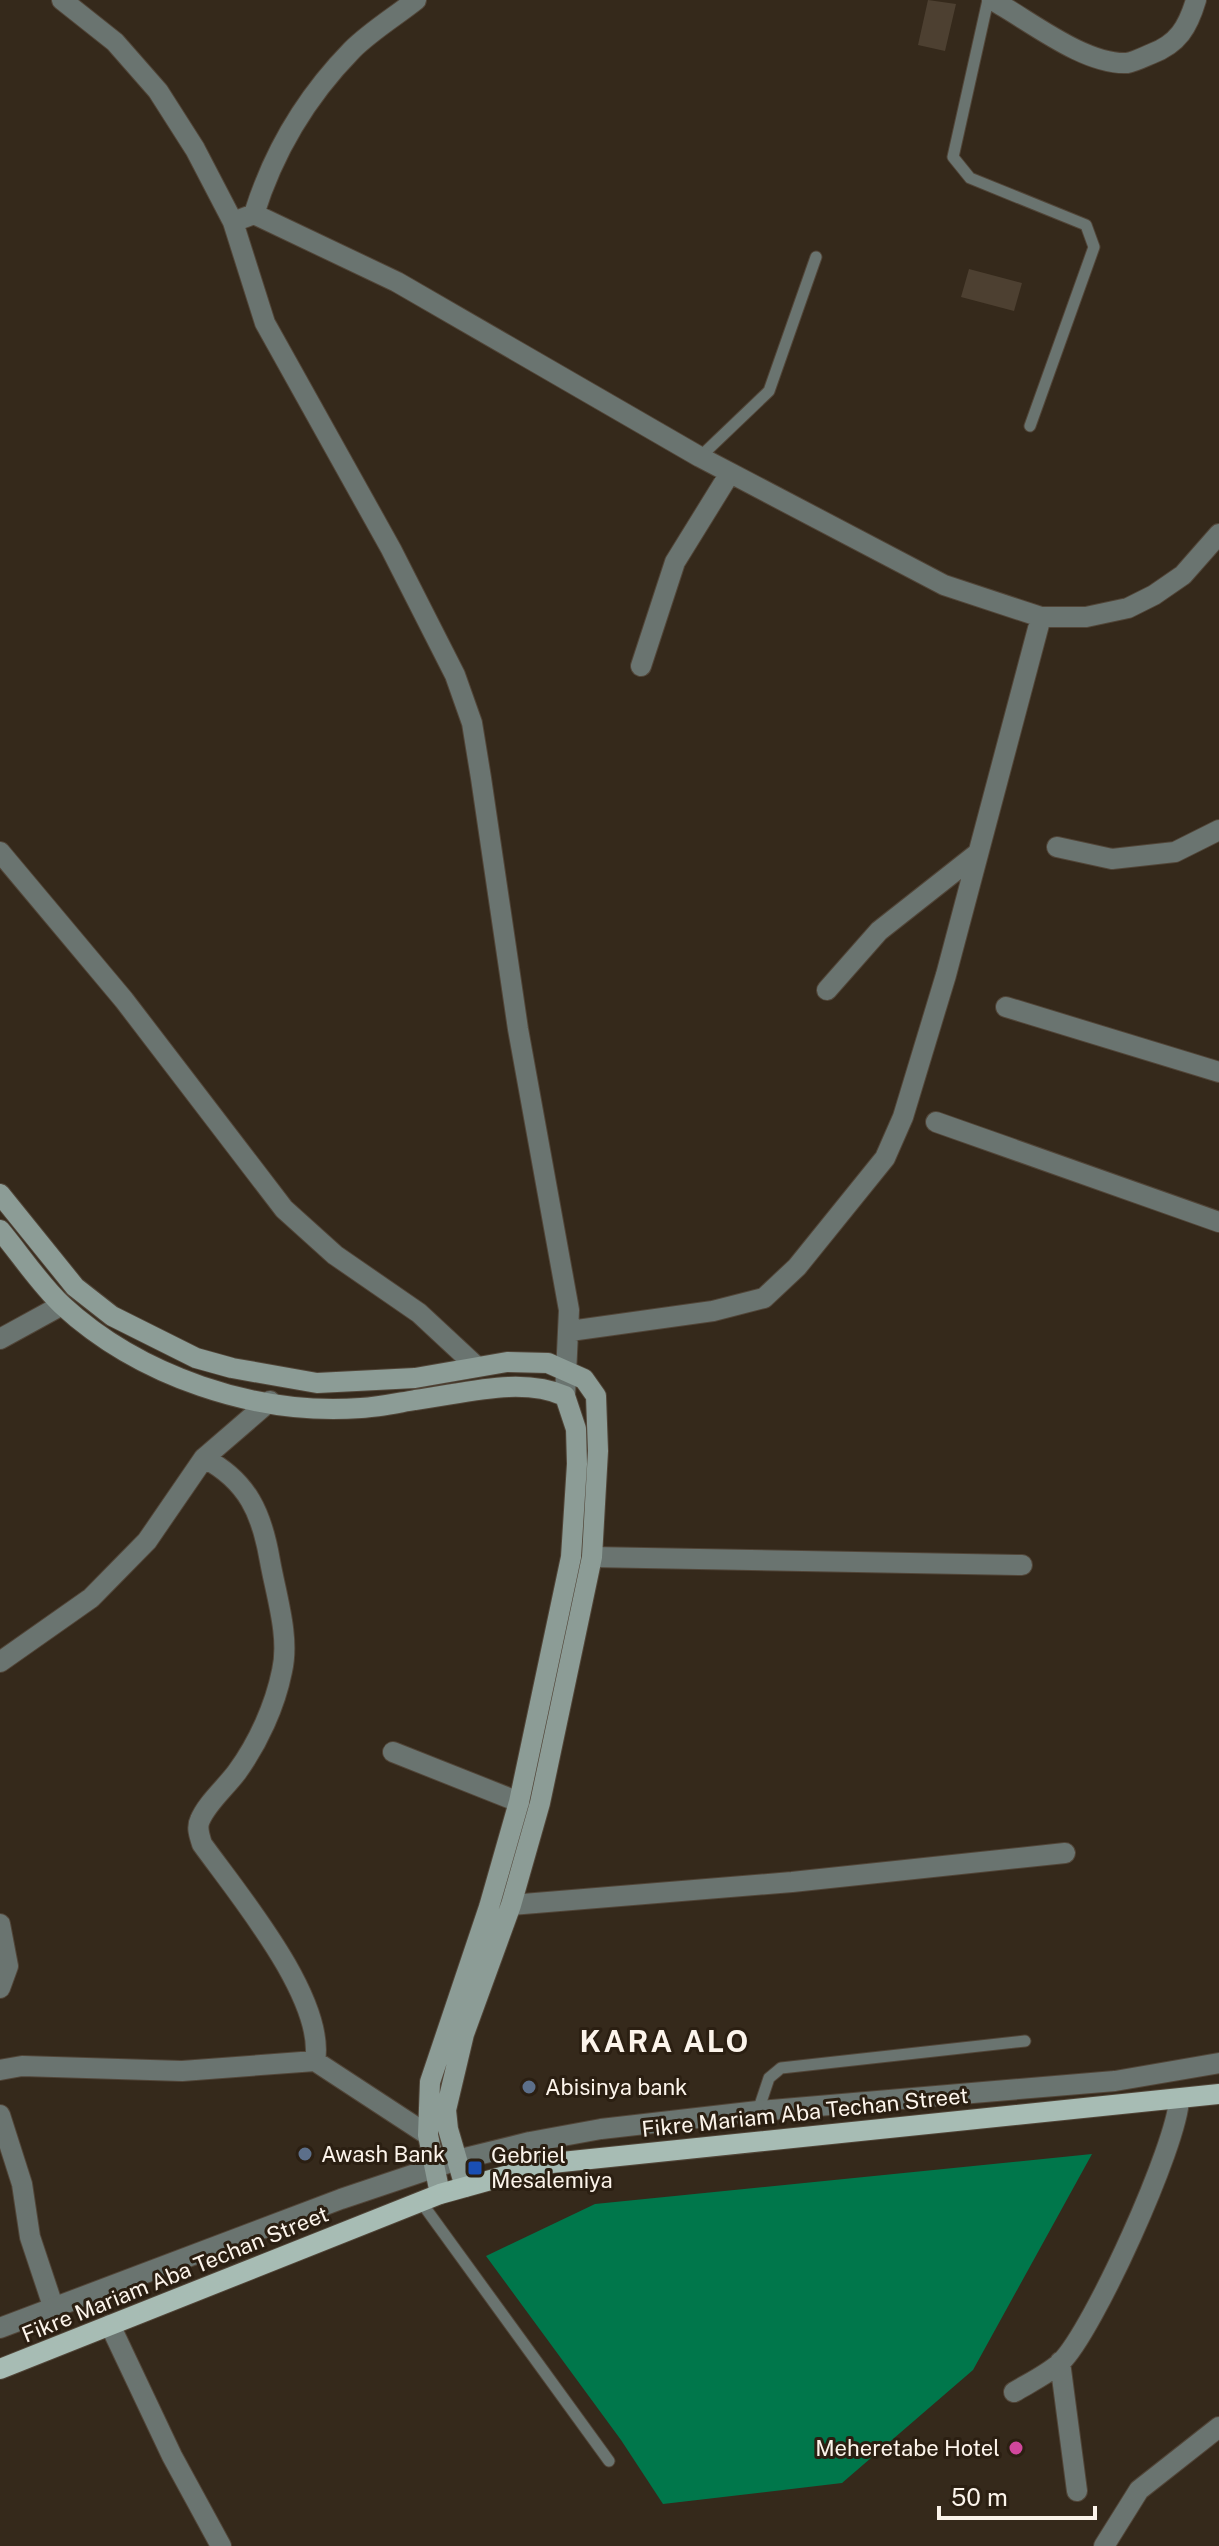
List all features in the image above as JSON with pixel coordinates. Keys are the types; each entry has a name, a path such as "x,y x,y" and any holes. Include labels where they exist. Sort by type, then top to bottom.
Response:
{"main road":[{"path":"0,1194 75,1287 112,1316 196,1358 232,1368 317,1383 415,1378 476,1366 548,1363 569,1369 584,1379 596,1396 598,1451 592,1557 540,1803 511,1905 464,2034 446,2110 465,2187"},
{"path":"0,1230 62,1305 135,1357 187,1381 270,1401 316,1408 360,1408 509,1387 547,1388 565,1396 576,1429 577,1512 571,1557 519,1802 489,1907 430,2082 428,2135 440,2194"},
{"name":"Fikre Mariam Aba Techan Street","path":"0,2369 440,2194 552,2163 1219,2094"}],"street":[{"path":"254,214 276,155 304,110 353,49 416,0"},
{"path":"990,0 1022,8 1067,45 1099,58 1128,63 1157,52 1184,34 1196,0"},
{"path":"74,4 115,42 158,91 195,149 233,222 265,323 391,549 455,675 472,723 518,1029 570,1331 565,1396"},
{"path":"233,222 254,214 397,282 700,457 944,585 1041,617 1086,617 1128,608 1212,556 1219,534"},
{"path":"641,666 675,562 730,473"},
{"path":"570,1331 713,1311 764,1298 797,1267 885,1158 903,1117 1041,617"},
{"path":"1057,847 1112,859 1175,852 1219,830"},
{"path":"0,852 124,1000 284,1209 335,1255 419,1313 476,1366"},
{"path":"827,990 879,931 978,853"},
{"path":"1006,1007 1219,1072"},
{"path":"936,1122 1219,1222"},
{"path":"0,1339 62,1305"},
{"path":"0,1662 91,1598 147,1541 204,1458 270,1401"},
{"path":"204,1458 224,1468 255,1503 280,1622 283,1668 258,1737 239,1769 199,1821 198,1832 202,1844 288,1970 312,2023 318,2046 315,2061"},
{"path":"592,1557 1022,1565"},
{"path":"393,1752 519,1802"},
{"path":"511,1905 792,1882 1065,1853"},
{"path":"0,1924 8,1956 1,1984"},
{"path":"0,2070 22,2066 182,2071 315,2061 428,2135"},
{"path":"0,2328 457,2160 601,2129 758,2111 1115,2081 1219,2063"},
{"path":"1014,2392 1060,2362 1093,2317 1172,2131 1179,2099"},
{"path":"0,2115 22,2184 30,2237 53,2306"},
{"path":"110,2325 172,2456 221,2546"},
{"path":"1060,2362 1077,2491"},
{"path":"1104,2546 1139,2490 1219,2427"}],"lane":[{"path":"990,0 953,157 970,178 1086,225 1094,247 1030,426"},
{"path":"700,457 769,391 816,257"},
{"path":"758,2111 769,2078 781,2068 1025,2041"},
{"path":"421,2202 609,2461"}],"green space":[{"path":"1092,2154 973,2370 842,2483 663,2504 621,2440 486,2256 595,2204"}],"building":[{"path":"928,0 956,4 945,51 918,45"},
{"path":"969,269 1022,283 1014,311 961,297"}],"place":[{"name":"Abisinya bank","path":"529,2087"},
{"name":"Awash Bank","path":"305,2154"},
{"name":"Gebriel Mesalemiya","path":"475,2168"},
{"name":"Meheretabe Hotel","path":"1016,2448"}],"district":[{"name":"KARA ALO","path":"665,2042"}]}
